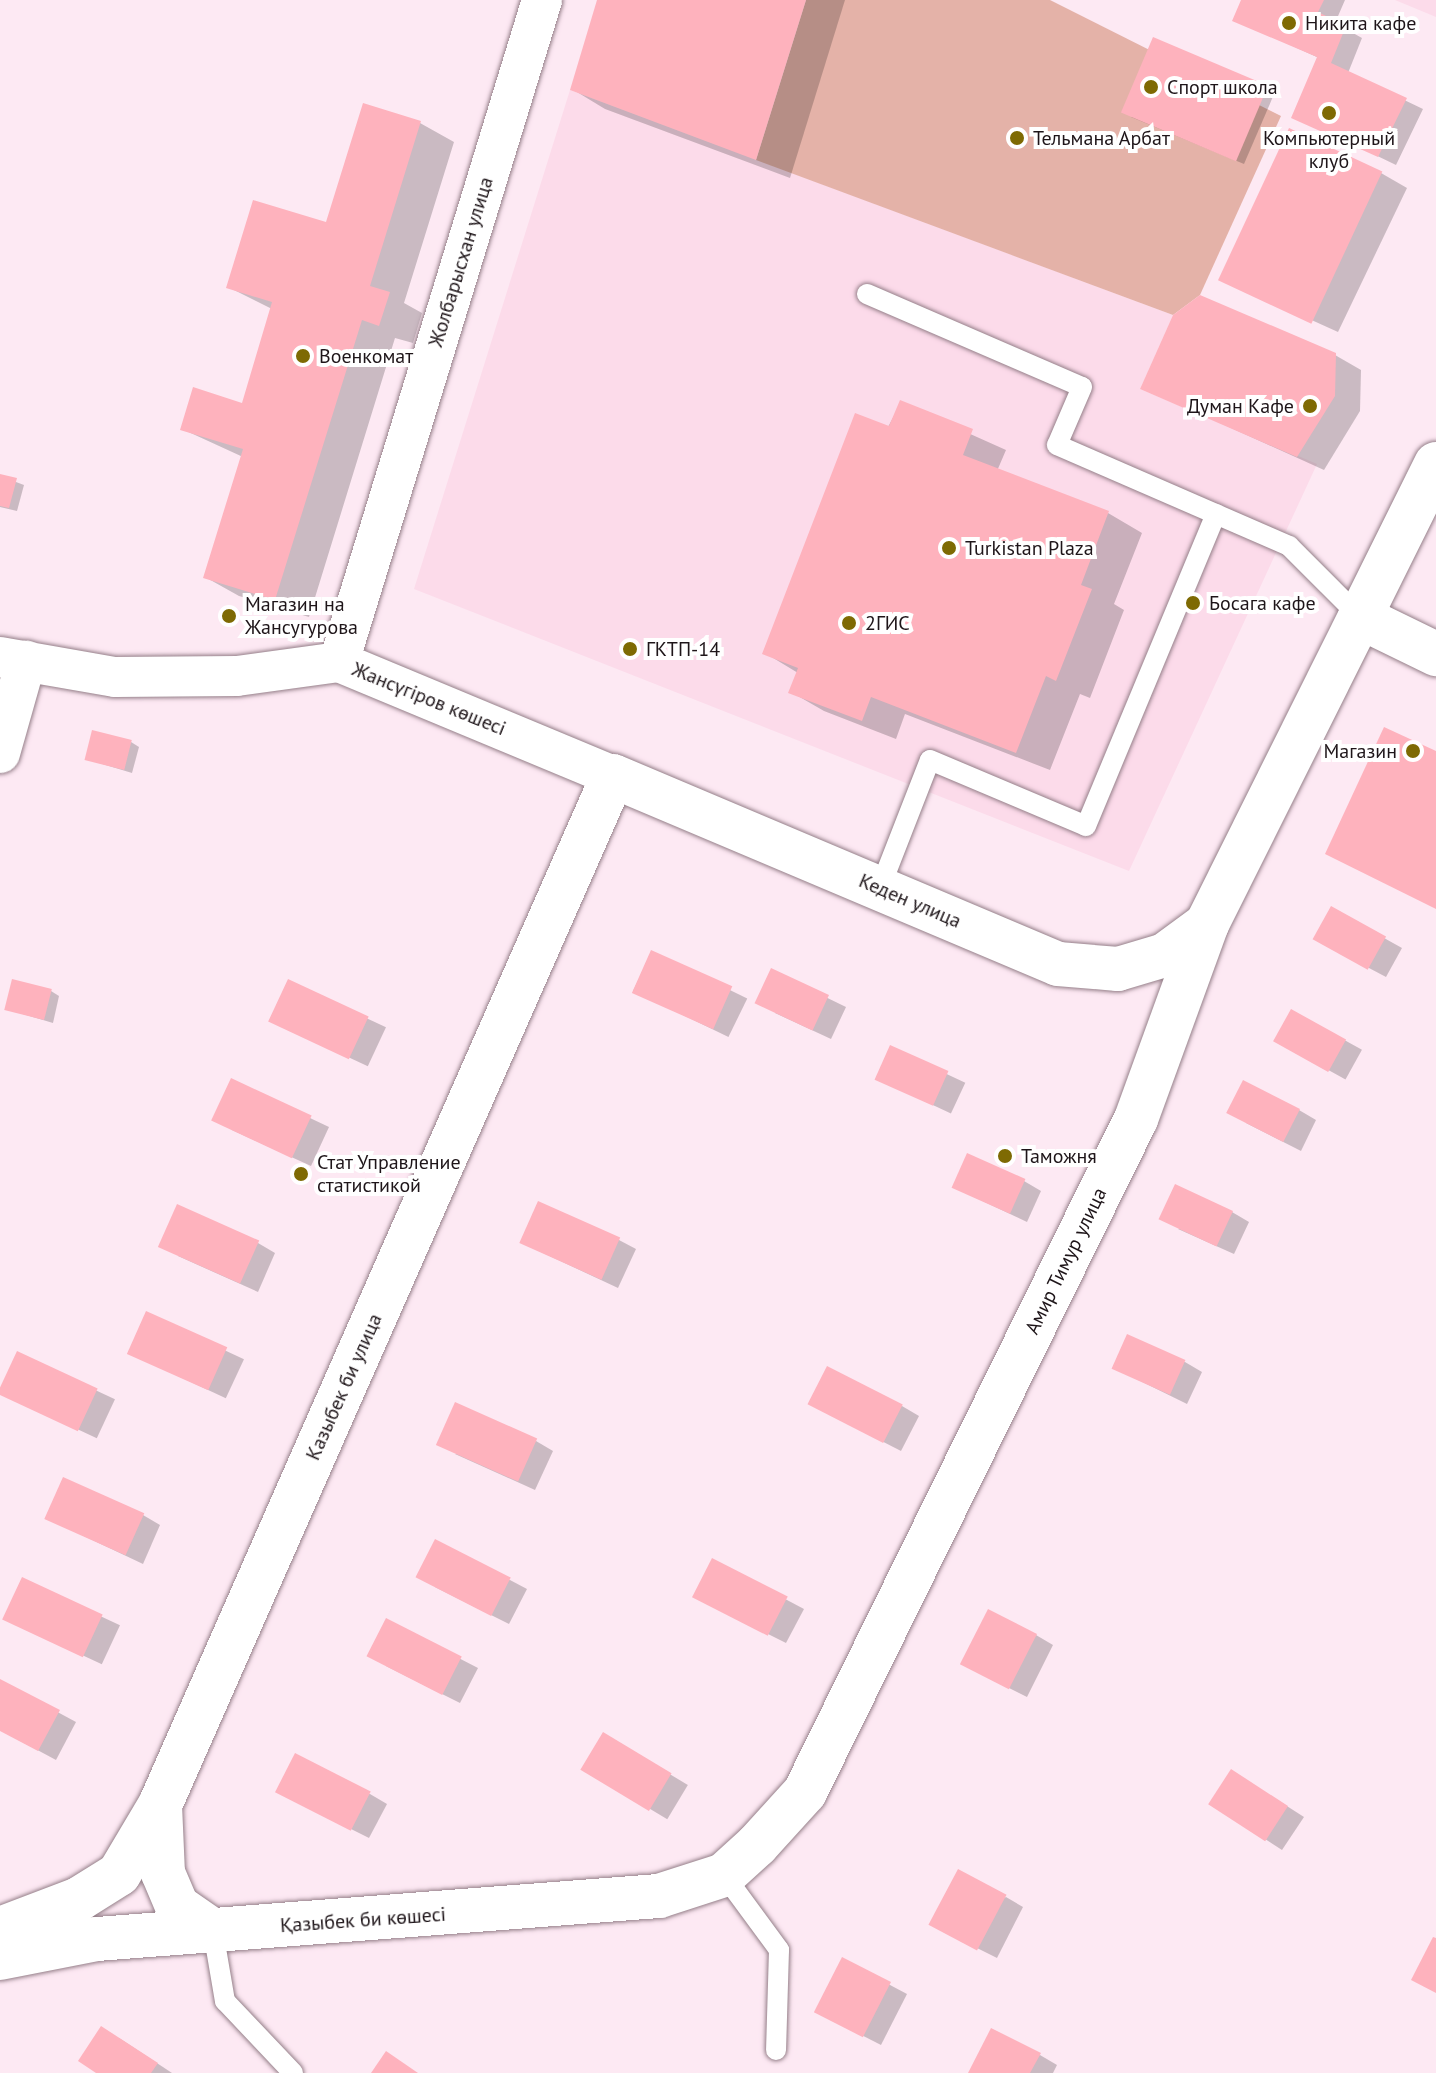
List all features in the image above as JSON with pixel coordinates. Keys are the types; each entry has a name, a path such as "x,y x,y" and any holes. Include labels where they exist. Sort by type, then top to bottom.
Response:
{"main road":[{"name":"Амир Тимур улица","path":"724,1875 805,1792 1136,1119 1207,924 1436,464"},
{"path":"1360,617 1436,654"},
{"name":"Кеден улица","path":"613,776 1058,964 1118,969 1165,955 1207,924"},
{"name":"Казыбек би улица","path":"0,1929 79,1899 119,1874 160,1805 613,776"},
{"path":"160,1805 163,1873 177,1906 213,1931"},
{"name":"Қазыбек би көшесі","path":"0,1958 97,1939 590,1905 659,1896 724,1875"}],"street":[{"name":"Жолбарысхан улица","path":"339,662 542,0"},
{"name":"Жансүгіров көшесі","path":"13,659 115,677 237,676 339,662 613,776"},
{"path":"0,753 13,659"}],"lane":[{"path":"867,294 1082,387 1057,445 1289,546 1360,617"},
{"path":"880,888 930,760 1086,826 1216,514"},
{"path":"724,1875 779,1950 776,2050"},
{"path":"213,1931 225,2001 293,2073"}],"shaded area":[{"name":"Тельмана Арбат","path":"806,0 1050,0 1281,116 1200,295 1173,315 756,160"},
{"path":"1395,0 1436,0 1436,17"},
{"path":"570,90 1173,315 1140,389 1317,464 1129,871 414,589"}],"building":[{"path":"597,0 806,0 756,160 570,90"},
{"path":"1241,0 1324,0 1318,12 1346,26 1331,63 1407,98 1378,157 1291,118 1317,57 1232,21"},
{"path":"1153,37 1268,86 1236,161 1121,112"},
{"name":"Военкомат","path":"363,103 421,121 370,286 390,292 379,326 362,320 275,600 203,578 243,449 180,430 193,387 242,403 272,302 226,288 253,200 326,222"},
{"path":"1289,128 1382,172 1311,324 1218,280"},
{"path":"1200,295 1336,353 1335,396 1297,457 1140,389 1173,315"},
{"name":"Turkistan Plaza","path":"900,400 973,429 963,455 1109,511 1081,585 1092,589 1056,681 1046,676 1016,753 871,697 862,721 788,693 798,668 762,654 855,413 889,426"},
{"path":"0,474 17,478 9,508 0,506"},
{"path":"1384,727 1436,751 1436,909 1325,854"},
{"path":"92,730 132,740 124,770 85,760"},
{"path":"1331,906 1386,937 1368,970 1313,939"},
{"path":"651,950 732,986 713,1029 632,993"},
{"path":"771,968 829,995 813,1030 755,1003"},
{"path":"12,979 52,989 44,1020 4,1010"},
{"path":"288,979 369,1017 349,1059 268,1022"},
{"path":"1291,1009 1346,1040 1328,1072 1273,1041"},
{"path":"890,1045 948,1071 933,1106 875,1080"},
{"path":"231,1078 312,1116 292,1158 211,1121"},
{"path":"1243,1080 1300,1109 1283,1142 1226,1113"},
{"path":"967,1153 1025,1179 1010,1214 952,1188"},
{"path":"1175,1184 1233,1211 1217,1246 1159,1219"},
{"path":"538,1201 620,1238 602,1280 519,1243"},
{"path":"177,1204 259,1241 240,1284 158,1247"},
{"path":"146,1311 227,1347 208,1390 127,1354"},
{"path":"1127,1334 1185,1360 1170,1395 1112,1369"},
{"path":"17,1351 98,1389 78,1431 0,1395 0,1387"},
{"path":"827,1366 903,1405 883,1443 807,1404"},
{"path":"455,1402 537,1439 518,1482 436,1445"},
{"path":"63,1477 144,1513 126,1555 44,1519"},
{"path":"435,1539 511,1578 491,1616 415,1577"},
{"path":"712,1558 788,1597 768,1636 692,1597"},
{"path":"22,1577 103,1615 83,1657 2,1620"},
{"path":"988,1609 1037,1634 1009,1689 960,1664"},
{"path":"386,1618 462,1657 442,1695 366,1656"},
{"path":"0,1679 60,1710 38,1751 0,1731"},
{"path":"603,1732 672,1773 649,1811 580,1770"},
{"path":"295,1753 371,1792 351,1831 275,1792"},
{"path":"1231,1769 1288,1806 1265,1841 1208,1804"},
{"path":"958,1869 1007,1895 977,1950 928,1925"},
{"path":"1433,1937 1436,1938 1436,1993 1411,1980"},
{"path":"842,1957 891,1982 863,2037 814,2012"},
{"path":"101,2026 158,2063 151,2073 96,2073 78,2061"},
{"path":"991,2028 1041,2053 1030,2073 968,2073"},
{"path":"386,2051 418,2073 371,2073"}],"place":[{"name":"Никита кафе","path":"1289,23"},
{"name":"Спорт школа","path":"1151,87"},
{"name":"Компьютерный клуб","path":"1329,113"},
{"name":"Тельмана Арбат","path":"1017,138"},
{"name":"Военкомат","path":"303,356"},
{"name":"Думан Кафе","path":"1310,406"},
{"name":"Turkistan Plaza","path":"949,548"},
{"name":"Босага кафе","path":"1193,603"},
{"name":"Магазин на Жансугурова","path":"229,616"},
{"name":"2ГИС","path":"849,623"},
{"name":"ГКТП-14","path":"630,649"},
{"name":"Магазин","path":"1413,751"},
{"name":"Таможня","path":"1005,1156"},
{"name":"Стат Управление статистикой","path":"301,1174"}]}
